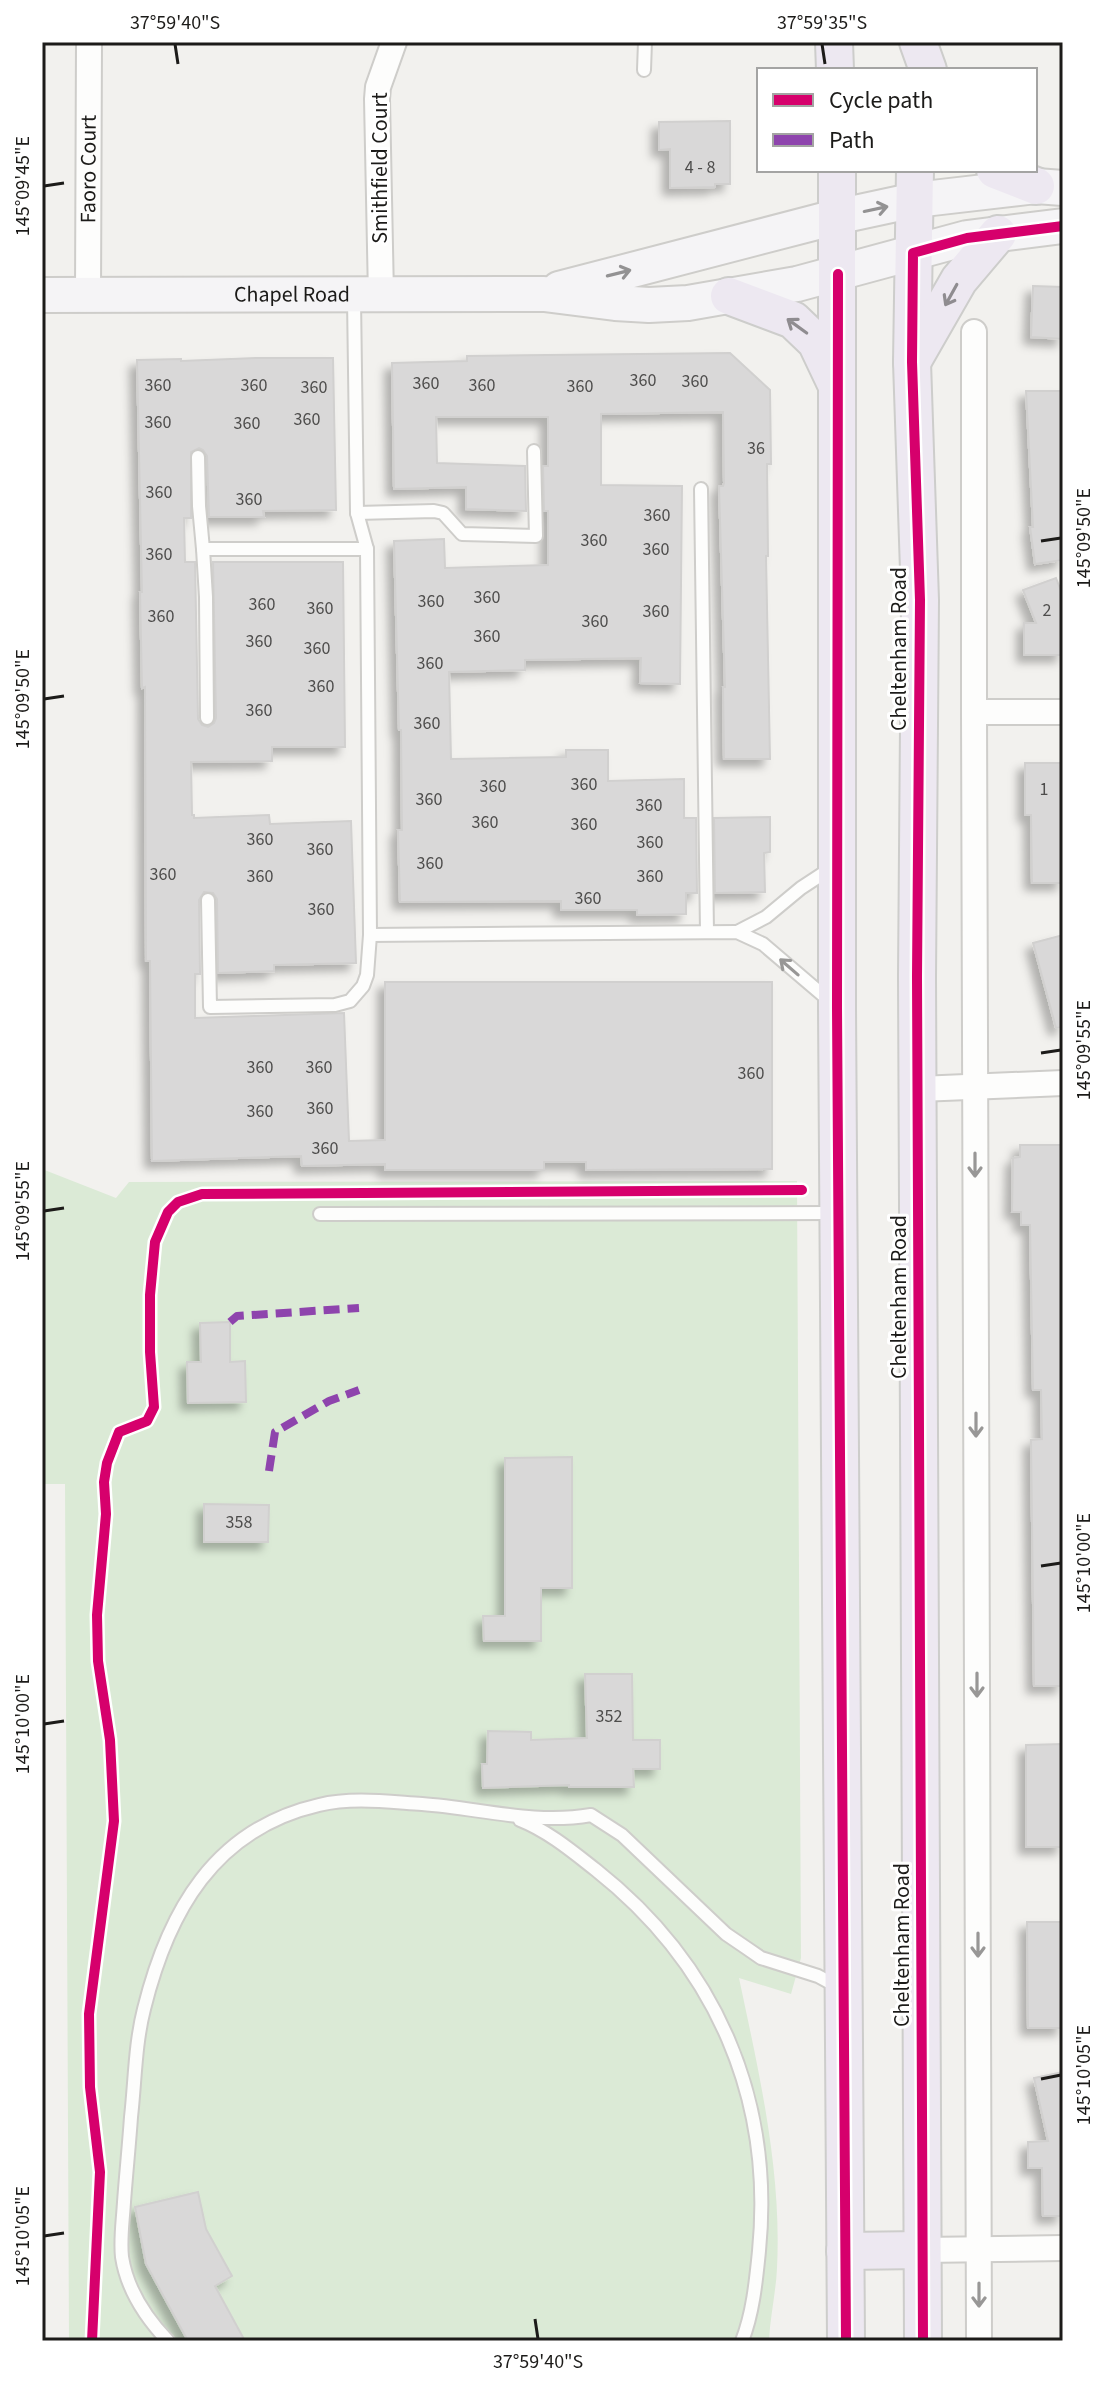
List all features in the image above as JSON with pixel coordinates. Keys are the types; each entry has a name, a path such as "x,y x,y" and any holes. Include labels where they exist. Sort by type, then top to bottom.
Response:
{"main road":[{"path":"834,42 835,68"},
{"path":"913,68 915,42"},
{"path":"915,42 927,68"},
{"path":"837,172 837,1008 846,2341"},
{"path":"1001,172 1050,187"},
{"name":"Chapel Road","path":"544,294 836,217 915,185 1050,187"},
{"name":"Cheltenham Road","path":"915,185 912,362 920,600 917,977 923,2341"},
{"name":"Chapel Road","path":"42,295 544,294 649,305 688,303 785,287 967,238 1063,226"},
{"path":"912,362 959,280 998,234"},
{"path":"729,296 793,320 816,342 837,387"},
{"path":"845,2251 922,2250"}],"street":[{"name":"Faoro Court","path":"88,295 89,42"},
{"name":"Smithfield Court","path":"367,296 378,87 394,42"},
{"path":"974,332 979,2341"},
{"path":"974,712 1063,712"},
{"path":"919,1089 1063,1083"},
{"path":"922,2250 1063,2248"}],"lane":[{"path":"644,70 645,42"},
{"path":"208,900 210,1007 343,1004 358,994 363,986 367,975 370,935 367,549 357,513 367,296"},
{"path":"357,513 434,511 443,513 462,534 536,536 534,451"},
{"path":"198,457 206,597 207,718"},
{"path":"701,489 707,932"},
{"path":"203,549 367,549"},
{"path":"737,932 766,917 837,864"},
{"path":"370,935 737,932 763,944 837,1008"},
{"path":"320,1214 840,1213"},
{"path":"168,2341 153,2326 139,2304 128,2281 122,2257 121,2234 143,2011 174,1920 193,1889 213,1864 261,1827 291,1813 347,1801 454,1807 509,1817 565,1819 591,1815 622,1835 726,1934 761,1958 818,1976 844,1990"},
{"path":"509,1817 547,1833 615,1885 664,1936 705,1996 726,2034 747,2088 754,2117 762,2184 758,2263 753,2300 742,2341"}],"green space":[{"path":"42,1169 116,1198 129,1182 797,1181 801,1958 791,1994 739,1978 767,2122 776,2195 777,2268 769,2341 69,2341 65,1484 42,1484"}],"building":[{"path":"730,121 730,184 670,188 670,149 659,150 659,122"},
{"path":"1033,286 1063,287 1063,339 1031,337"},
{"path":"730,353 770,390 771,464 767,464 766,556 770,759 724,759 719,486 724,483 723,412 601,414 601,485 682,486 680,684 640,683 641,658 525,660 525,670 449,672 451,759 566,757 566,750 608,750 608,781 684,779 684,818 696,818 697,893 686,893 686,914 637,915 637,910 561,910 561,901 400,902 398,830 402,830 401,730 394,541 444,539 445,568 548,565 548,511 544,511 543,466 548,466 548,417 436,417 437,463 525,466 526,511 466,509 466,487 394,489 392,363 467,361 467,356"},
{"path":"333,358 336,510 263,511 264,517 209,517 207,456 199,448 191,452 191,518 184,518 185,562 195,562 198,719 208,727 216,718 213,562 343,562 345,747 272,747 272,761 191,762 192,815 194,818 269,815 270,824 351,821 356,963 274,965 274,971 218,973 217,899 213,893 204,892 199,900 200,974 195,974 195,1018 344,1013 349,1141 385,1140 385,982 772,982 772,1169 586,1170 586,1162 544,1162 544,1170 385,1170 385,1164 302,1166 301,1156 152,1161 137,360"},
{"path":"1026,391 1063,391 1063,560 1035,564 1030,527 1033,527"},
{"path":"1056,578 1063,596 1063,655 1024,655 1024,623 1036,623 1023,590"},
{"path":"1025,763 1063,763 1063,883 1032,883 1031,815 1025,815"},
{"path":"770,817 770,852 764,853 765,892 715,893 714,818"},
{"path":"1063,935 1063,1027 1056,1028 1033,943"},
{"path":"1020,1145 1063,1145 1063,1686 1034,1686 1031,1440 1042,1439 1041,1390 1033,1390 1030,1225 1021,1225 1021,1212 1012,1212 1013,1158 1020,1157"},
{"path":"230,1322 230,1362 245,1361 246,1402 188,1403 187,1362 201,1362 200,1323"},
{"path":"572,1457 572,1588 541,1588 541,1641 484,1641 483,1616 505,1616 505,1458"},
{"path":"204,1504 269,1505 268,1542 204,1542"},
{"path":"585,1674 632,1674 633,1740 660,1740 660,1769 633,1769 634,1787 569,1785 483,1788 482,1764 487,1764 488,1731 531,1732 531,1740 587,1738"},
{"path":"1063,1744 1063,1847 1026,1847 1026,1745"},
{"path":"1027,1922 1063,1922 1063,2028 1028,2028"},
{"path":"1063,2072 1063,2216 1043,2216 1042,2168 1028,2168 1028,2142 1048,2141 1034,2078"},
{"path":"198,2192 206,2229 232,2276 215,2286 245,2341 188,2341 146,2264 135,2207"}],"marked path":[{"path":"230,1322 237,1316 359,1308"},
{"path":"269,1471 275,1432 329,1401 359,1390"}],"cycle path":[{"path":"923,2341 917,977 920,600 912,362 913,253 967,238 1063,226"},
{"path":"838,274 837,1008 846,2341"},
{"path":"92,2341 100,2172 90,2087 89,2014 114,1821 110,1740 98,1661 97,1615 106,1514 104,1482 107,1463 119,1432 147,1421 154,1407 150,1295 155,1242 168,1212 178,1202 202,1194 802,1190"}]}
